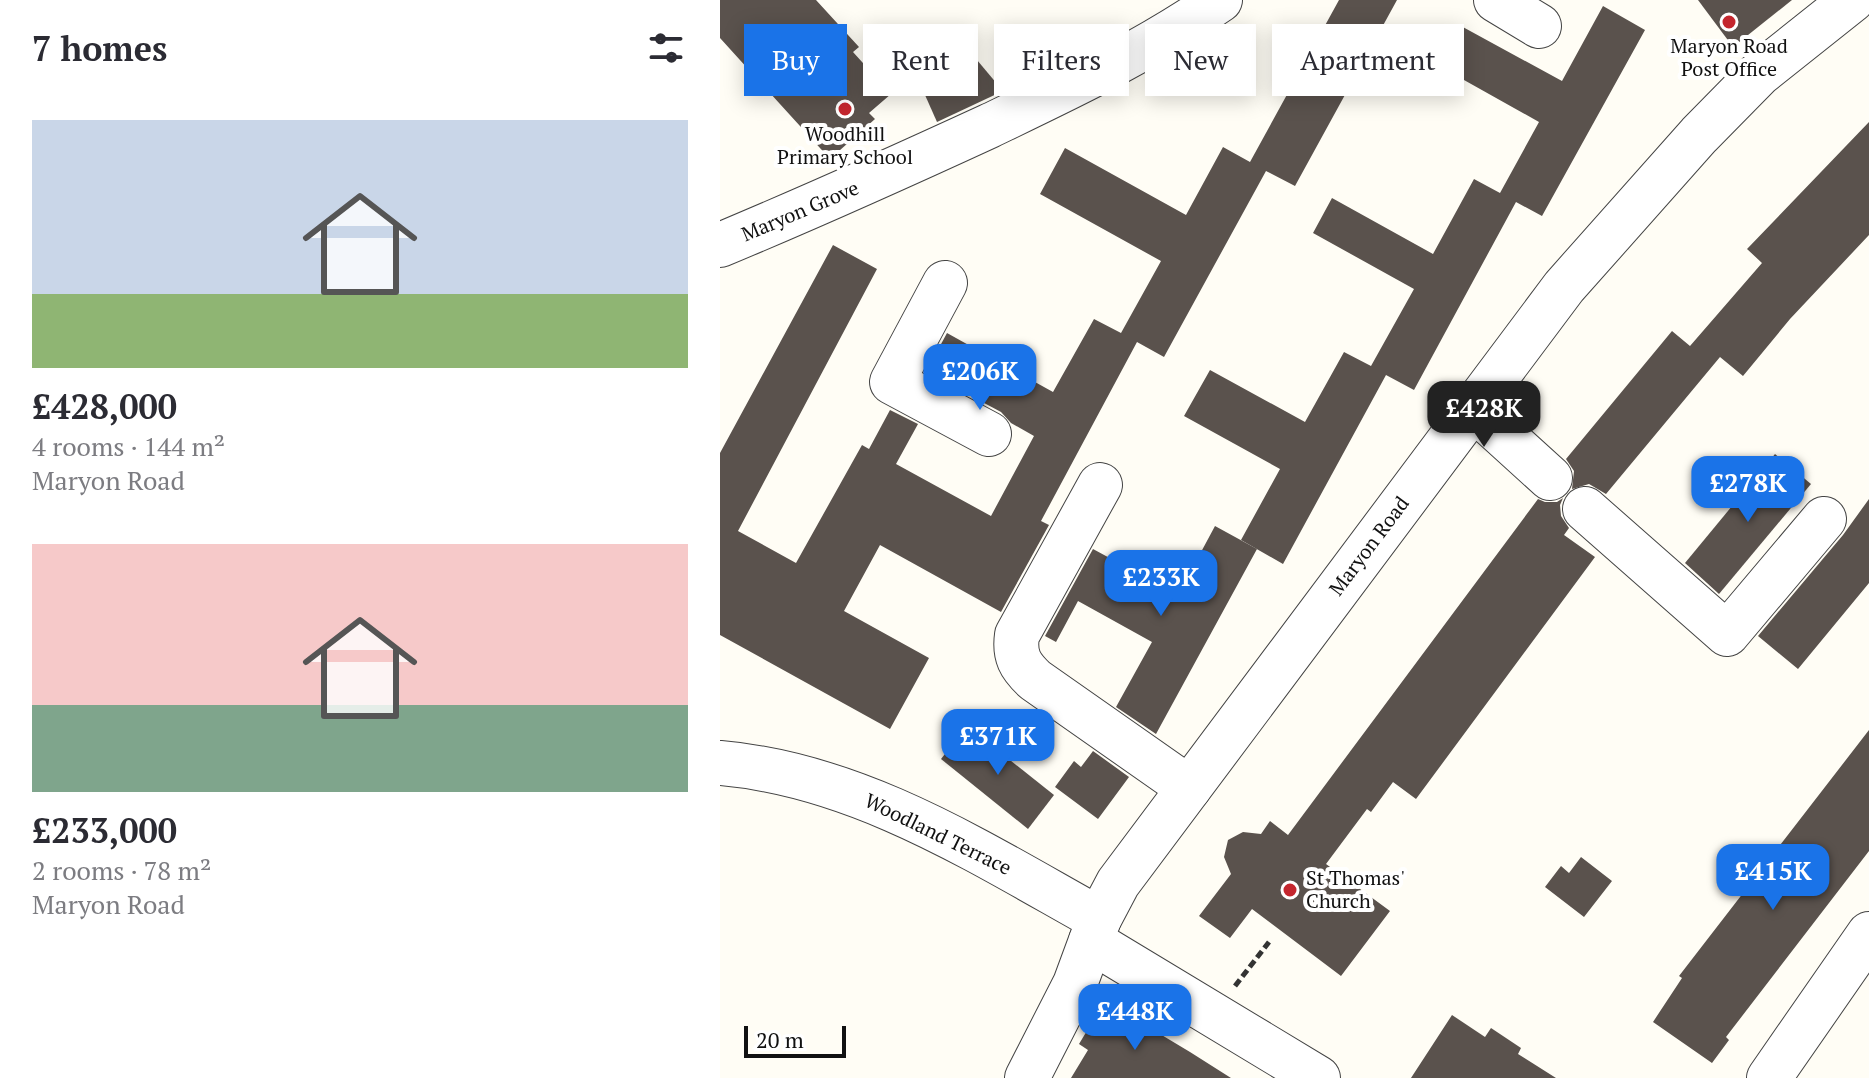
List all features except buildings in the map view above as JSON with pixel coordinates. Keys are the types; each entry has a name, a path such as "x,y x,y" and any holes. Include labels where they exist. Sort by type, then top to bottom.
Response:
{"street":[{"name":"Maryon Grove","path":"720,245 831,213 1135,54 1220,0"},
{"path":"1496,0 1539,26"},
{"name":"Maryon Road","path":"1027,1078 1075,984 1095,930 1118,883 1564,287 1699,135 1759,74 1852,0"},
{"path":"945,283 892,382 989,434"},
{"path":"1473,408 1550,478"},
{"path":"1100,485 1017,635 1015,652 1021,667 1035,680 1189,788"},
{"path":"1585,509 1727,634 1824,519"},
{"name":"Woodland Terrace","path":"720,763 804,776 859,795 959,841 1318,1078"},
{"path":"1769,1078 1869,934"}],"path":[{"path":"1228,995 1269,942"}],"place":[{"name":"Maryon Road Post Office","path":"1729,22"},
{"name":"Woodhill Primary School","path":"845,109"},
{"name":"St Thomas' Church","path":"1290,890"}]}
